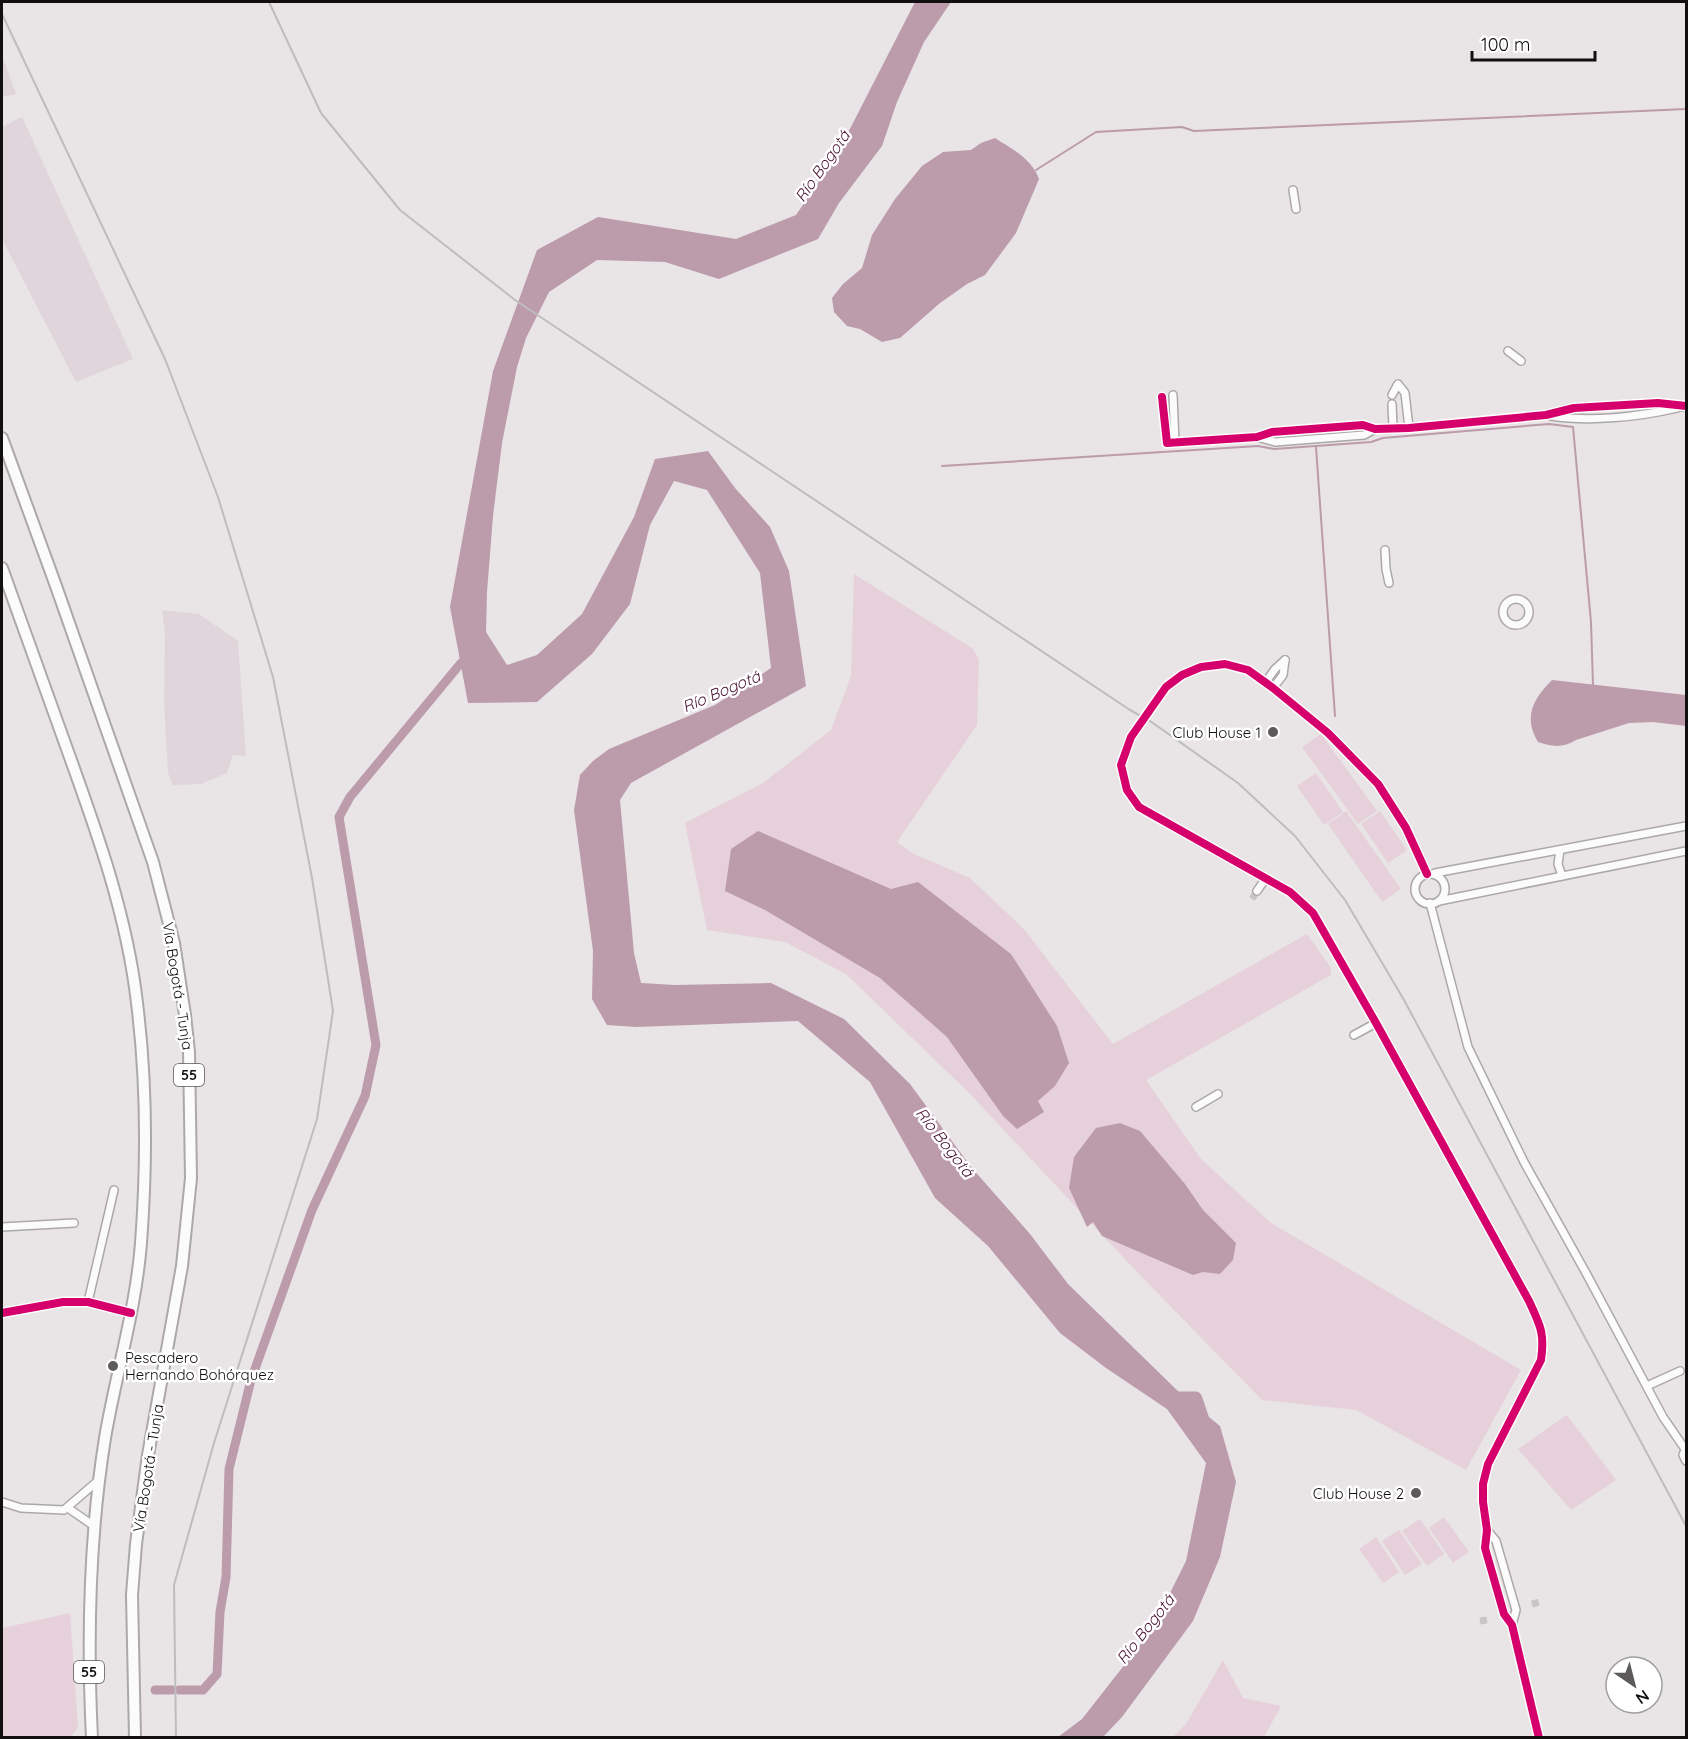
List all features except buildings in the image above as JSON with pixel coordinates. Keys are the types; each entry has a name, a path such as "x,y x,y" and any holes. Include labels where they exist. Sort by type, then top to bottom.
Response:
{"highway":[{"name":"Vía Bogotá - Tunja","path":"2,438 153,862 174,943 189,1052 191,1178 182,1266 148,1455 136,1544 132,1595 135,1737"},
{"name":"55","path":"2,568 98,833 123,925 136,993 145,1094 145,1154 140,1258 131,1313 117,1374 94,1526 88,1606 92,1737"}],"street":[{"path":"1293,190 1296,208"},
{"path":"1508,351 1521,361"},
{"path":"1392,395 1398,384 1406,393 1409,428"},
{"path":"1171,443 1173,395"},
{"path":"1162,397 1171,443"},
{"path":"1392,404 1393,428"},
{"path":"1171,443 1257,437 1275,442 1364,435 1375,429 1546,415 1574,419 1658,413 1685,407"},
{"path":"1385,550 1389,582"},
{"path":"2,593 13,599"},
{"path":"1265,683 1285,660 1283,675 1273,688"},
{"path":"1439,901 1445,892 1443,881 1431,874 1378,784 1328,733 1248,670 1226,664 1201,667 1182,675 1166,687 1131,737 1121,765 1127,790 1138,807 1290,892 1313,913 1376,1023 1542,1328 1543,1346 1540,1360 1488,1464 1483,1484 1485,1548 1502,1608 1512,1625 1539,1737"},
{"path":"1686,826 1431,874 1419,880 1416,890 1420,899 1430,903 1686,851"},
{"path":"1560,850 1558,864 1563,876"},
{"path":"1257,891 1266,878"},
{"path":"1430,903 1468,1047 1524,1162 1663,1417 1686,1448 1683,1455 1686,1461"},
{"path":"1354,1035 1376,1023"},
{"path":"1196,1107 1218,1094"},
{"path":"88,1302 114,1190"},
{"path":"2,1227 74,1224"},
{"path":"2,1313 63,1302 88,1302 131,1313"},
{"path":"1647,1386 1680,1371"},
{"path":"2,1502 21,1508 64,1510 100,1479"},
{"path":"68,1508 94,1526"},
{"path":"1486,1530 1497,1541 1516,1610 1512,1625"}],"shaded area":[{"path":"2,55 16,94 2,97"},
{"path":"22,117 133,359 76,382 2,239 2,127"},
{"path":"854,574 972,648 979,659 977,725 897,842 914,854 970,878 1023,928 1113,1044 1307,934 1331,968 1331,975 1146,1080 1201,1159 1271,1223 1521,1370 1466,1470 1356,1410 1262,1400 1136,1271 970,1094 846,974 785,942 707,930 685,823 763,783 831,730 851,676"},
{"path":"162,610 199,614 238,641 246,756 233,755 227,773 201,784 173,785 168,773 164,702 165,633"},
{"path":"1321,734 1377,811 1358,824 1302,747"},
{"path":"1316,773 1343,812 1324,825 1297,786"},
{"path":"1346,811 1401,889 1382,902 1328,824"},
{"path":"1380,811 1407,850 1388,863 1361,824"},
{"path":"1567,1415 1616,1480 1571,1510 1518,1449"},
{"path":"1444,1517 1469,1552 1453,1563 1429,1528"},
{"path":"1420,1519 1444,1554 1427,1566 1402,1531"},
{"path":"1399,1530 1422,1564 1405,1575 1382,1541"},
{"path":"1376,1537 1399,1572 1383,1583 1359,1549"},
{"path":"70,1613 78,1727 71,1737 2,1737 2,1628"},
{"path":"1223,1660 1243,1698 1281,1706 1264,1737 1173,1737 1186,1724"}],"water":[{"path":"915,2 951,2 924,42 897,102 882,146 839,203 818,239 719,279 665,262 597,260 549,292 526,338 517,367 502,443 493,516 486,632 507,665 537,655 582,614 634,517 655,459 708,451 735,488 770,527 789,571 806,686 631,783 620,800 634,953 641,983 675,985 771,983 844,1019 910,1084 971,1167 1030,1234 1068,1284 1183,1396 1220,1426 1236,1482 1220,1557 1193,1621 1122,1717 1103,1737 1058,1737 1082,1719 1151,1631 1186,1561 1206,1463 1167,1409 1106,1368 1060,1333 988,1246 935,1198 870,1082 798,1021 636,1027 607,1025 592,999 593,951 574,810 580,775 609,749 715,705 771,668 760,573 707,490 674,481 650,525 630,604 592,654 537,702 468,703 450,607 493,371 537,250 598,217 736,239 796,215 835,158"},
{"path":"995,138 1026,160 1039,179 1016,233 985,275 967,284 940,303 900,338 882,342 860,329 847,326 834,312 832,298 843,284 862,268 872,235 895,199 922,166 943,152 971,150"},
{"path":"1552,680 1686,695 1686,726 1653,722 1629,723 1562,745 1553,746 1538,742 1531,724 1532,709 1535,701"},
{"path":"758,831 891,889 918,882 1011,954 1057,1026 1069,1063 1055,1086 1038,1101 1044,1112 1017,1129 1003,1116 947,1037 880,978 765,910 725,891 731,849"},
{"path":"1120,1123 1140,1131 1185,1184 1203,1210 1236,1243 1233,1260 1220,1274 1203,1272 1193,1275 1102,1236 1093,1222 1087,1227 1069,1188 1074,1157 1096,1128"}],"waterway":[{"path":"1036,170 1096,132 1182,127 1194,131 1686,109"},
{"path":"942,466 1258,446 1274,449 1371,442 1383,438 1549,424 1573,427 1591,622 1593,685"},
{"path":"1316,447 1335,716"},
{"path":"179,1690 203,1690 217,1674 220,1612 226,1577 229,1469 251,1380 312,1210 365,1096 376,1045 339,817 350,797 461,663"},
{"name":"Río Bogotá","path":"1166,1399 1195,1399 1204,1426"},
{"path":"155,1690 172,1690"}],"tunnel":[{"path":"1252,899 1257,891"},
{"path":"1532,1604 1540,1602"},
{"path":"1480,1621 1488,1620"}],"railway":[{"path":"269,2 321,113 400,210 515,300 1130,710 1150,721 1238,783 1295,836 1345,900 1404,1000 1686,1526"},
{"path":"2,14 165,359 218,497 273,677 312,878 333,1011 317,1119 214,1443 174,1585 176,1738"}],"cycle path":[{"path":"1162,397 1167,443 1257,437 1272,432 1363,425 1375,429 1409,428 1546,415 1574,408 1658,403 1686,406"},
{"path":"1427,874 1406,828 1378,784 1328,733 1248,670 1225,664 1201,667 1182,675 1166,687 1131,737 1121,765 1127,790 1139,807 1290,892 1313,913 1529,1301 1541,1329 1541,1360 1488,1464 1483,1484 1487,1530 1485,1548 1504,1614 1512,1625 1539,1738"},
{"path":"2,1313 63,1302 88,1302 131,1313"}],"place":[{"name":"Club House 1","path":"1273,732"},
{"name":"Pescadero Hernando Bohórquez","path":"113,1366"},
{"name":"Club House 2","path":"1416,1493"}]}
